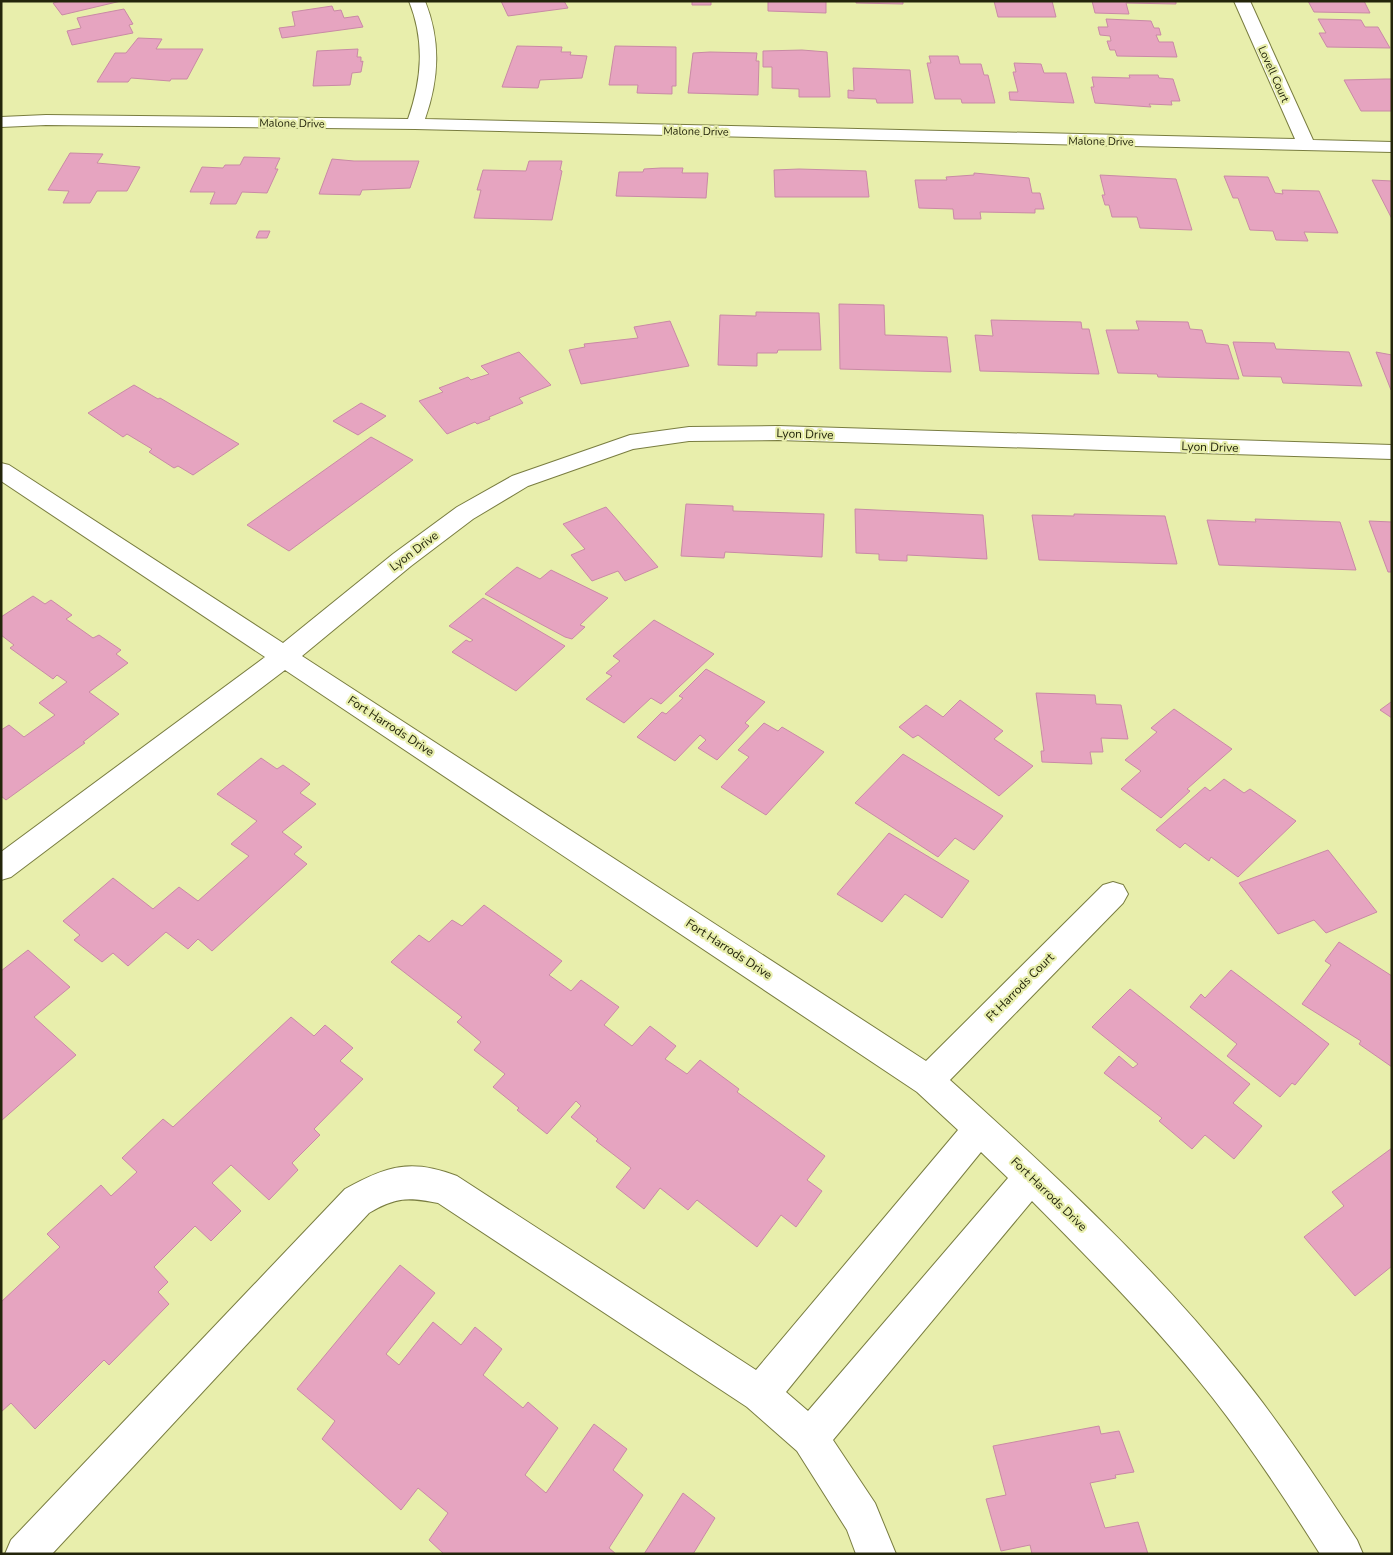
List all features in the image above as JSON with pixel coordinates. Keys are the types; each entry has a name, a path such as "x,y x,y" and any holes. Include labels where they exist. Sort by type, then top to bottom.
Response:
{"street":[{"path":"415,124 426,94 430,63 430,38 425,17 417,1"},
{"name":"Lovell Court","path":"1242,1 1273,74 1308,146"},
{"name":"Malone Drive","path":"1,122 46,120 415,124 1392,147"},
{"name":"Lyon Drive","path":"1,868 284,656 402,560 465,514 520,480 630,442 689,434 778,433 1392,452"},
{"name":"Fort Harrods Drive","path":"1,470 165,580 284,656 928,1080 1031,1176 1115,1259 1206,1361 1288,1470 1343,1554"},
{"name":"Ft Harrods Court","path":"928,1080 1113,894"},
{"path":"760,1394 980,1128"},
{"path":"810,1438 1031,1176"},
{"path":"25,1554 357,1201 385,1185 417,1182 445,1188 760,1394 810,1438 861,1517 876,1554"}],"building":[{"path":"61,1 121,1 62,15 53,3"},
{"path":"501,1 564,1 568,8 508,16"},
{"path":"692,1 711,1 711,5 692,5"},
{"path":"768,1 826,1 826,13 768,11"},
{"path":"856,1 903,1 903,4 856,3"},
{"path":"994,1 1052,1 1056,17 998,17"},
{"path":"1092,1 1176,1 1176,4 1126,3 1129,14 1095,13"},
{"path":"1308,1 1364,1 1370,13 1314,12"},
{"path":"332,6 334,11 341,10 344,18 358,16 363,27 282,38 279,28 295,26 292,12"},
{"path":"124,9 133,24 129,25 133,33 72,45 67,31 81,28 77,18"},
{"path":"1106,19 1151,21 1154,28 1159,28 1161,35 1156,35 1159,42 1173,42 1177,57 1117,56 1115,50 1110,50 1107,41 1111,41 1110,36 1100,35 1098,27 1108,27"},
{"path":"1318,19 1361,20 1365,27 1378,27 1390,48 1327,47 1319,33 1326,33"},
{"path":"138,38 162,39 156,49 203,49 187,79 171,79 170,81 131,78 128,82 97,82 115,53 126,53"},
{"path":"517,46 562,47 561,52 571,52 570,55 587,56 582,78 540,80 538,88 502,87"},
{"path":"615,46 676,47 676,86 672,86 672,94 637,93 638,85 609,85"},
{"path":"358,49 357,57 361,57 361,62 363,61 361,72 352,73 350,85 313,86 317,51"},
{"path":"802,50 827,52 830,97 799,97 799,89 772,88 772,67 763,67 763,51"},
{"path":"693,53 757,53 756,61 759,61 758,95 688,93"},
{"path":"929,56 958,56 960,64 981,64 984,75 988,75 995,103 962,103 961,99 935,99 927,63 931,63"},
{"path":"1014,63 1041,64 1044,73 1066,73 1074,103 1010,100 1009,92 1018,92 1013,72 1016,72"},
{"path":"853,68 910,70 913,103 877,103 876,99 848,98 848,90 854,91"},
{"path":"1129,75 1158,75 1159,78 1173,79 1180,101 1171,101 1172,105 1149,104 1151,107 1095,103 1091,87 1094,87 1092,77 1130,78"},
{"path":"1392,79 1392,111 1361,111 1344,80"},
{"path":"70,153 103,154 97,163 140,167 127,191 97,191 90,203 63,203 69,191 48,190"},
{"path":"244,157 280,158 275,169 278,169 267,193 242,192 236,204 210,204 215,192 190,192 202,167 223,168 225,165 240,165"},
{"path":"332,159 419,161 410,188 362,190 360,195 319,194"},
{"path":"529,161 562,161 560,170 562,171 552,220 474,218 481,190 477,190 483,170 526,171"},
{"path":"683,168 682,173 708,173 706,198 616,196 619,172 643,172 644,169"},
{"path":"774,170 866,171 869,197 775,197"},
{"path":"974,173 1029,178 1032,193 1040,193 1044,209 1035,209 1035,213 980,212 981,219 954,219 953,209 919,208 915,180 947,180 946,177 974,175"},
{"path":"1100,175 1176,179 1192,230 1140,228 1137,217 1112,217 1109,205 1105,205 1102,195 1105,195"},
{"path":"1224,176 1268,177 1275,193 1283,194 1282,190 1319,191 1338,233 1304,232 1308,241 1276,240 1273,231 1250,230 1238,198 1233,198"},
{"path":"1372,180 1392,181 1392,219"},
{"path":"259,231 270,231 267,238 256,238"},
{"path":"839,304 884,305 885,335 947,337 951,372 840,369"},
{"path":"756,312 819,313 821,350 778,350 777,353 757,353 757,366 718,365 720,315 756,316"},
{"path":"991,320 1081,322 1082,329 1089,329 1099,374 980,371 975,335 993,336"},
{"path":"670,321 689,366 581,384 569,350 585,347 584,344 638,338 634,327"},
{"path":"1136,321 1188,322 1190,329 1202,330 1206,343 1228,345 1239,379 1158,377 1157,374 1118,373 1106,330 1139,330"},
{"path":"1233,342 1274,343 1276,349 1349,352 1362,386 1283,383 1281,377 1243,376"},
{"path":"519,352 551,385 519,398 523,403 489,417 490,419 477,424 475,422 447,434 419,401 443,392 439,388 468,377 471,380 489,374 481,366"},
{"path":"1376,352 1392,355 1392,390 1391,390"},
{"path":"134,385 239,444 193,475 178,466 174,468 149,452 152,449 127,434 123,437 88,413"},
{"path":"361,403 386,416 358,435 333,421"},
{"path":"371,437 413,460 289,551 247,525"},
{"path":"686,504 733,506 733,511 824,514 822,557 725,552 724,558 681,556"},
{"path":"606,507 658,567 625,581 618,571 592,581 571,555 585,549 563,524"},
{"path":"855,509 983,515 987,559 907,555 907,561 879,560 879,554 856,553"},
{"path":"1074,514 1165,516 1177,564 1039,560 1032,515 1074,516"},
{"path":"1255,519 1340,522 1356,570 1219,565 1207,520 1256,522"},
{"path":"1369,521 1392,522 1392,572 1388,572"},
{"path":"517,567 540,579 551,570 608,598 580,625 585,627 572,639 565,637 485,594"},
{"path":"33,596 45,604 51,600 72,615 66,619 93,638 99,635 121,650 116,654 128,663 89,692 119,714 83,742 85,743 6,800 1,796 1,730 9,725 24,737 55,715 39,703 67,682 57,675 53,679 10,648 14,645 1,635 1,617"},
{"path":"483,598 565,646 516,691 452,652 466,640 470,642 473,640 449,626"},
{"path":"654,620 714,654 661,704 651,698 624,723 586,699 612,676 606,673 620,661 613,656"},
{"path":"706,669 765,702 745,723 749,726 717,760 698,748 706,740 700,735 675,761 637,737 662,712 666,714 683,698 679,696"},
{"path":"1036,693 1095,695 1096,704 1121,705 1128,739 1101,738 1103,752 1090,752 1092,764 1042,762 1041,751 1044,751"},
{"path":"960,700 1003,731 994,739 1033,766 999,796 918,735 913,738 899,727 926,705 943,717"},
{"path":"1392,702 1392,718 1380,710"},
{"path":"1174,709 1232,749 1187,789 1190,791 1161,818 1121,789 1141,771 1125,760 1157,732 1151,728"},
{"path":"764,723 778,731 782,727 824,752 766,815 721,787 749,757 738,750"},
{"path":"903,754 1003,816 974,850 955,838 938,857 855,803"},
{"path":"261,758 277,769 283,765 310,784 300,793 316,804 282,832 302,847 294,854 307,864 212,951 198,939 188,949 166,932 128,966 113,953 102,962 74,940 80,935 63,921 113,878 153,909 179,887 198,901 249,856 231,844 257,821 217,794"},
{"path":"1224,779 1244,793 1250,789 1296,821 1238,877 1211,857 1209,861 1185,843 1180,848 1156,830 1205,787 1210,791"},
{"path":"889,833 969,881 942,918 905,894 882,922 837,894"},
{"path":"1328,850 1377,912 1326,933 1314,920 1278,934 1239,883"},
{"path":"484,905 562,961 549,975 571,991 581,980 619,1007 604,1025 632,1046 650,1026 676,1046 665,1059 687,1074 700,1060 739,1089 737,1092 825,1156 807,1180 822,1191 796,1227 781,1215 757,1247 697,1200 688,1210 660,1188 644,1209 616,1187 631,1168 596,1141 598,1139 571,1117 581,1106 576,1101 547,1134 517,1110 519,1108 493,1087 505,1074 474,1050 481,1042 457,1022 462,1017 391,962 419,935 429,942 452,920 462,926"},
{"path":"1339,942 1392,976 1392,1067 1359,1044 1361,1041 1302,1004 1331,965 1325,961"},
{"path":"28,950 70,987 34,1017 76,1055 1,1121 1,971"},
{"path":"1231,970 1329,1044 1295,1085 1292,1083 1280,1097 1227,1056 1237,1044 1190,1007 1201,994 1205,998"},
{"path":"1130,989 1250,1084 1233,1103 1262,1126 1234,1159 1205,1135 1192,1149 1159,1121 1162,1118 1104,1073 1119,1056 1133,1068 1138,1064 1092,1027"},
{"path":"291,1017 314,1036 325,1025 353,1048 340,1061 363,1079 314,1129 320,1135 292,1163 298,1170 269,1200 231,1165 212,1183 241,1211 211,1241 195,1226 154,1267 168,1282 158,1292 169,1304 109,1365 104,1360 35,1429 11,1403 1,1412 1,1302 60,1247 47,1234 101,1185 111,1196 137,1172 122,1158 163,1119 173,1127"},
{"path":"1392,1148 1392,1266 1355,1296 1304,1237 1344,1206 1332,1192"},
{"path":"400,1265 435,1293 386,1354 399,1365 433,1322 461,1345 475,1327 502,1349 483,1375 523,1408 528,1402 558,1428 525,1475 546,1493 594,1424 627,1449 613,1470 643,1495 609,1548 616,1554 444,1554 429,1540 448,1513 418,1488 401,1510 322,1439 335,1421 297,1389"},
{"path":"1099,1426 1101,1434 1119,1431 1134,1472 1115,1475 1116,1478 1090,1483 1105,1528 1138,1522 1148,1554 1032,1554 1030,1545 1001,1551 986,1499 1006,1495 993,1446"},
{"path":"683,1493 715,1518 693,1554 644,1554"}]}
